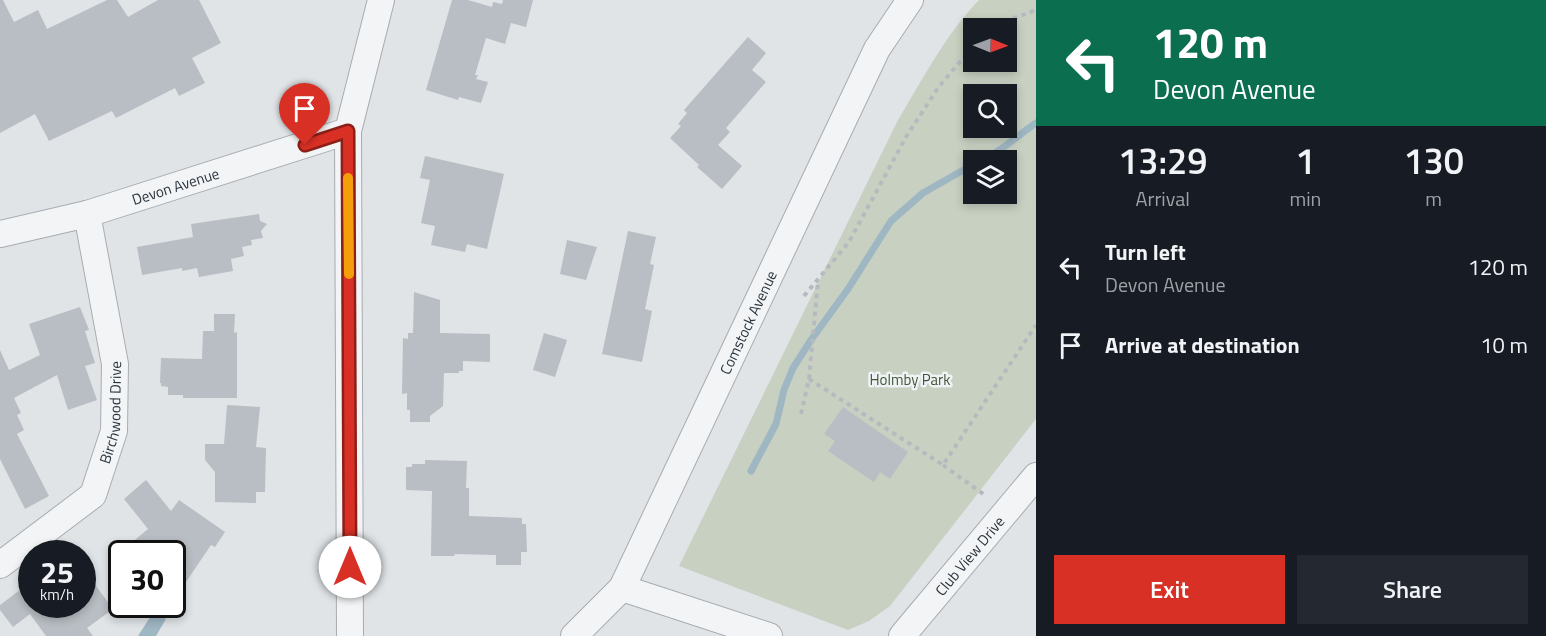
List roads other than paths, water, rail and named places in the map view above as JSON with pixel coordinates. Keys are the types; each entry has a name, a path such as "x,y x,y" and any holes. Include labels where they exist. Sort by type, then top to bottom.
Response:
{"street":[{"path":"350,636 348,131 381,0"},
{"name":"Comstock Avenue","path":"574,636 622,588 877,49 910,0"},
{"name":"Devon Avenue","path":"0,234 87,214 348,131"},
{"name":"Birchwood Drive","path":"0,565 93,495 114,431 115,364 87,214"},
{"name":"Club View Drive","path":"902,636 1036,476"},
{"path":"622,588 769,636"}],"water":[{"path":"150,618 166,619 156,636 138,636"}],"waterway":[{"path":"1000,150 1036,123"},
{"path":"751,471 776,424 784,390 793,368 848,289 891,221 923,193 963,170"}],"park label":[{"name":"Holmby Park","path":"910,379"}]}
